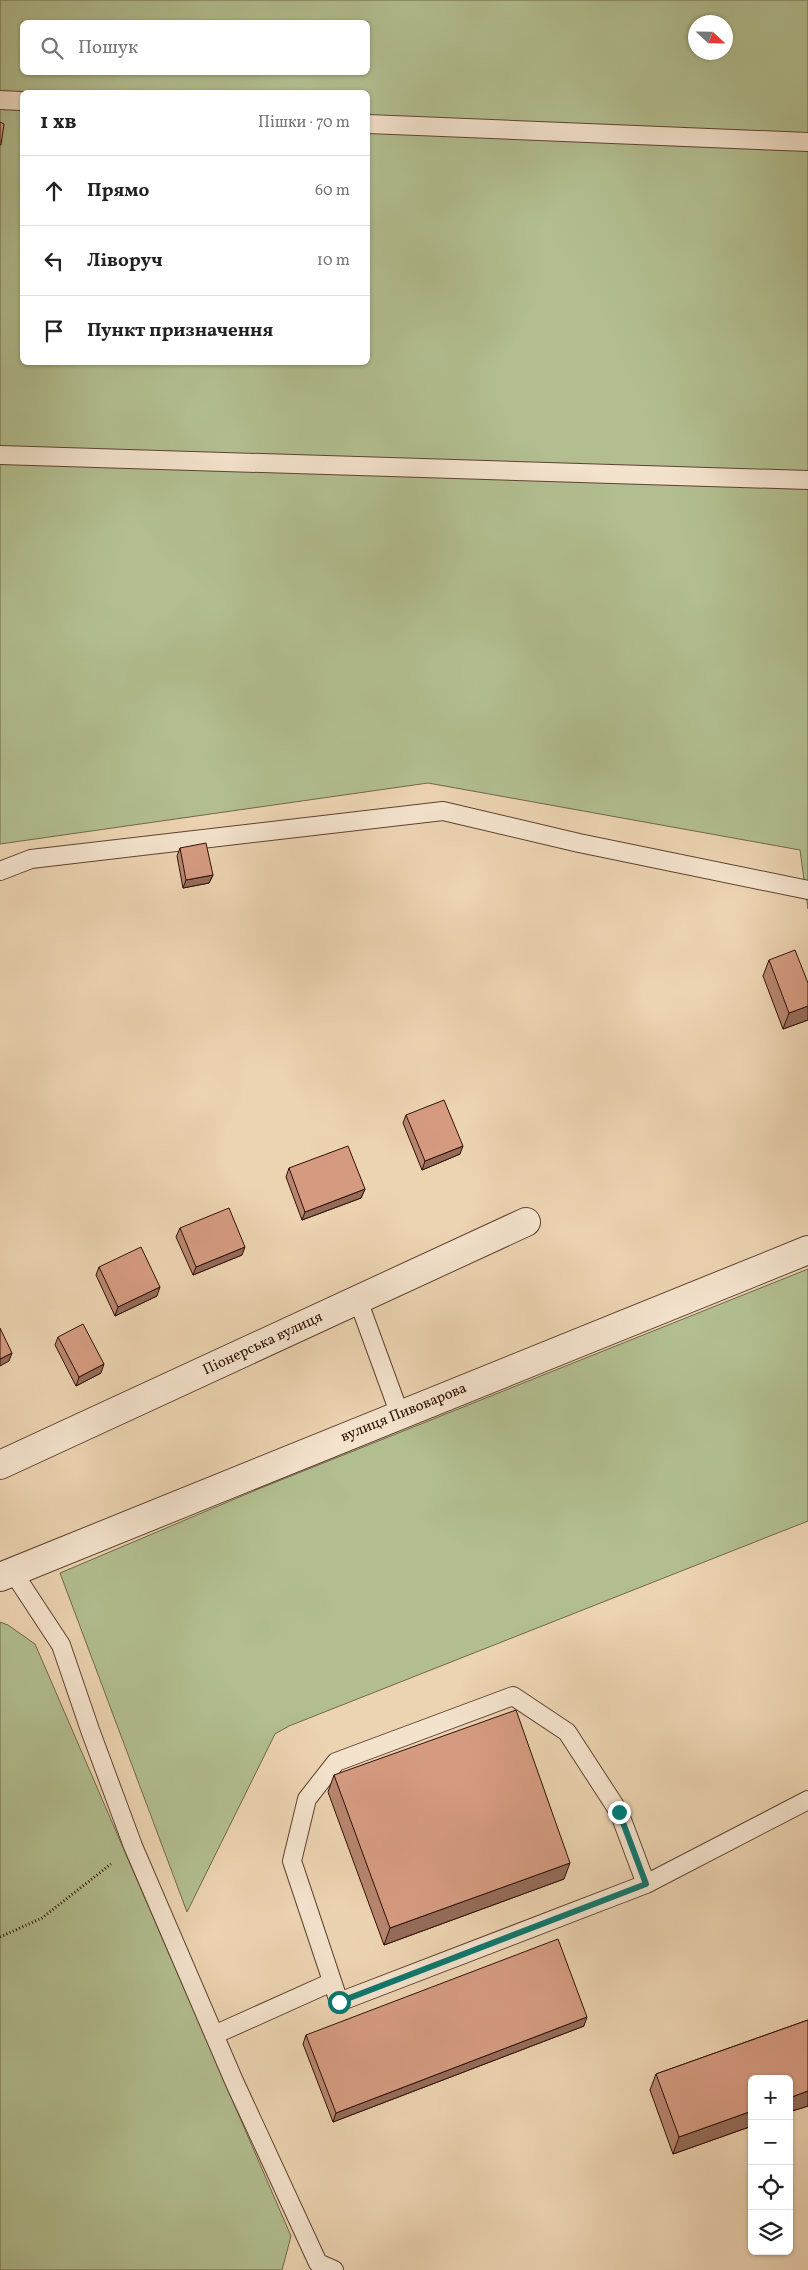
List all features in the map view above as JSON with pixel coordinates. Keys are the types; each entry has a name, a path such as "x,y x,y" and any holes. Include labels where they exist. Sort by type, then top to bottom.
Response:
{"street":[{"name":"Піонерська вулиця","path":"0,1465 526,1222"},
{"name":"вулиця Пивоварова","path":"6,1574 808,1250"}],"lane":[{"path":"0,100 20,101"},
{"path":"370,124 808,142"},
{"path":"0,455 808,480"},
{"path":"0,871 31,859 443,811 579,843 808,890"},
{"path":"358,1300 400,1415"},
{"path":"6,1574 62,1645 90,1730 133,1846 214,2035 320,2268"},
{"path":"646,1884 619,1812 567,1732 514,1696 336,1762 307,1800 292,1861 339,2002 646,1884 808,1800"},
{"path":"214,2035 332,1982"}],"path":[{"path":"0,1937 42,1918 133,1846"}],"green space":[{"path":"0,0 808,0 808,909 800,850 428,783 0,844"},
{"path":"808,1269 808,1521 289,1726 275,1734 187,1912 60,1573 256,1490"},
{"path":"0,1622 8,1625 35,1644 291,2236 282,2270 0,2270"}],"building":[{"path":"0,122 4,124 1,145 0,145"},
{"path":"206,843 213,875 186,880 180,848"},
{"path":"795,950 808,983 808,1006 789,1013 769,960"},
{"path":"444,1100 463,1146 425,1161 406,1115"},
{"path":"348,1146 365,1189 305,1212 289,1168"},
{"path":"229,1208 245,1247 196,1267 180,1228"},
{"path":"141,1247 160,1287 118,1307 99,1267"},
{"path":"83,1324 104,1364 79,1377 58,1337"},
{"path":"0,1328 12,1353 0,1359"},
{"path":"516,1710 570,1863 390,1928 334,1775"},
{"path":"558,1939 587,2017 336,2113 306,2035"},
{"path":"808,2020 808,2091 793,2097 793,2075 748,2075 748,2112 679,2137 656,2074"}],"route":[{"path":"339,2002 646,1884 619,1812"}]}
